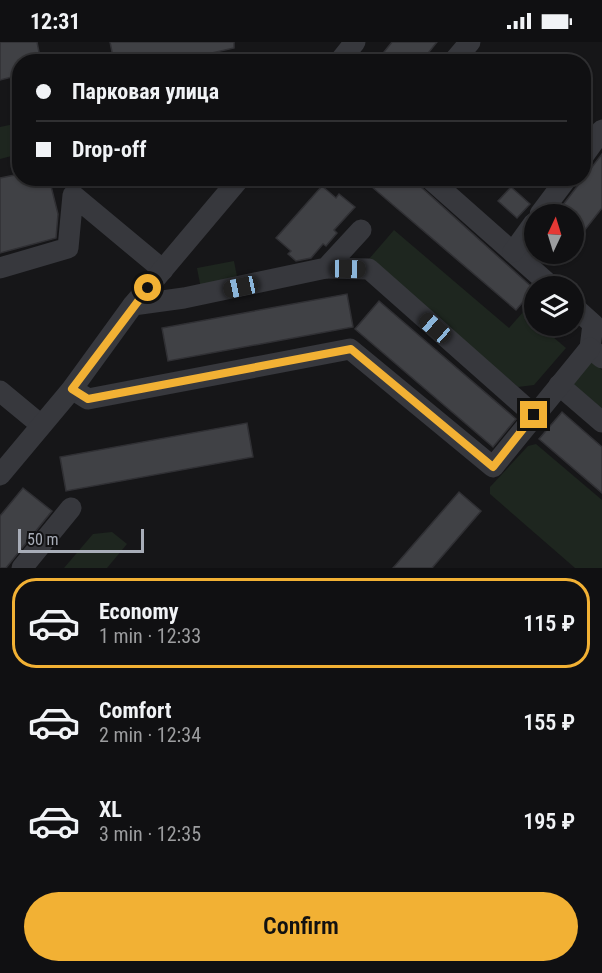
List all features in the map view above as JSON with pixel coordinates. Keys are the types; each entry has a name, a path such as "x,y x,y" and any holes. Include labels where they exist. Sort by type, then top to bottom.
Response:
{"street":[{"path":"346,54 356,42"},
{"path":"460,54 470,42"},
{"path":"591,145 602,130"},
{"path":"0,475 72,389 133,306 233,186"},
{"path":"438,186 540,276"},
{"path":"548,204 561,186"},
{"path":"0,268 68,248 73,195 163,270"},
{"path":"326,268 361,230"},
{"path":"513,252 524,237"},
{"path":"133,306 184,298 326,268 369,269 534,415"},
{"path":"72,389 88,399 351,349 493,467 559,386 596,353 597,319"},
{"path":"559,386 602,422"},
{"path":"0,391 42,425"},
{"path":"22,568 71,508"}],"shaded area":[{"path":"12,124 12,156 0,159 0,127"},
{"path":"394,230 509,328 524,311 524,336 552,336 566,348 534,385 518,387 369,259"},
{"path":"234,261 238,282 201,289 197,268"},
{"path":"589,359 602,370 602,415 568,386"},
{"path":"536,444 602,500 602,568 575,568 490,494 490,487 528,446"},
{"path":"112,532 127,544 107,568 64,568 93,534"}],"building":[{"path":"0,42 37,42 39,54 12,54 12,77 0,80"},
{"path":"110,42 234,42 234,48 207,54 112,54"},
{"path":"392,42 437,42 427,54 382,54"},
{"path":"602,154 602,208 584,231 584,204 564,204 577,186 591,186 591,168"},
{"path":"12,176 12,186 51,186 58,214 56,238 0,253 0,178"},
{"path":"322,186 336,198 339,194 355,207 334,230 337,233 326,246 323,244 311,258 296,261 288,254 291,251 276,238"},
{"path":"373,186 420,186 524,280 524,301 516,310"},
{"path":"511,187 530,204 524,204 524,210 517,218 498,201"},
{"path":"347,294 353,327 168,361 162,328"},
{"path":"379,301 516,419 493,447 355,329"},
{"path":"562,412 602,447 602,493 539,439"},
{"path":"247,423 253,457 66,491 60,457"},
{"path":"23,488 52,511 6,568 0,568 0,516"},
{"path":"459,492 481,511 432,568 393,568"}],"route":[{"path":"148,288 72,389 88,399 351,349 493,467 534,415"}]}
